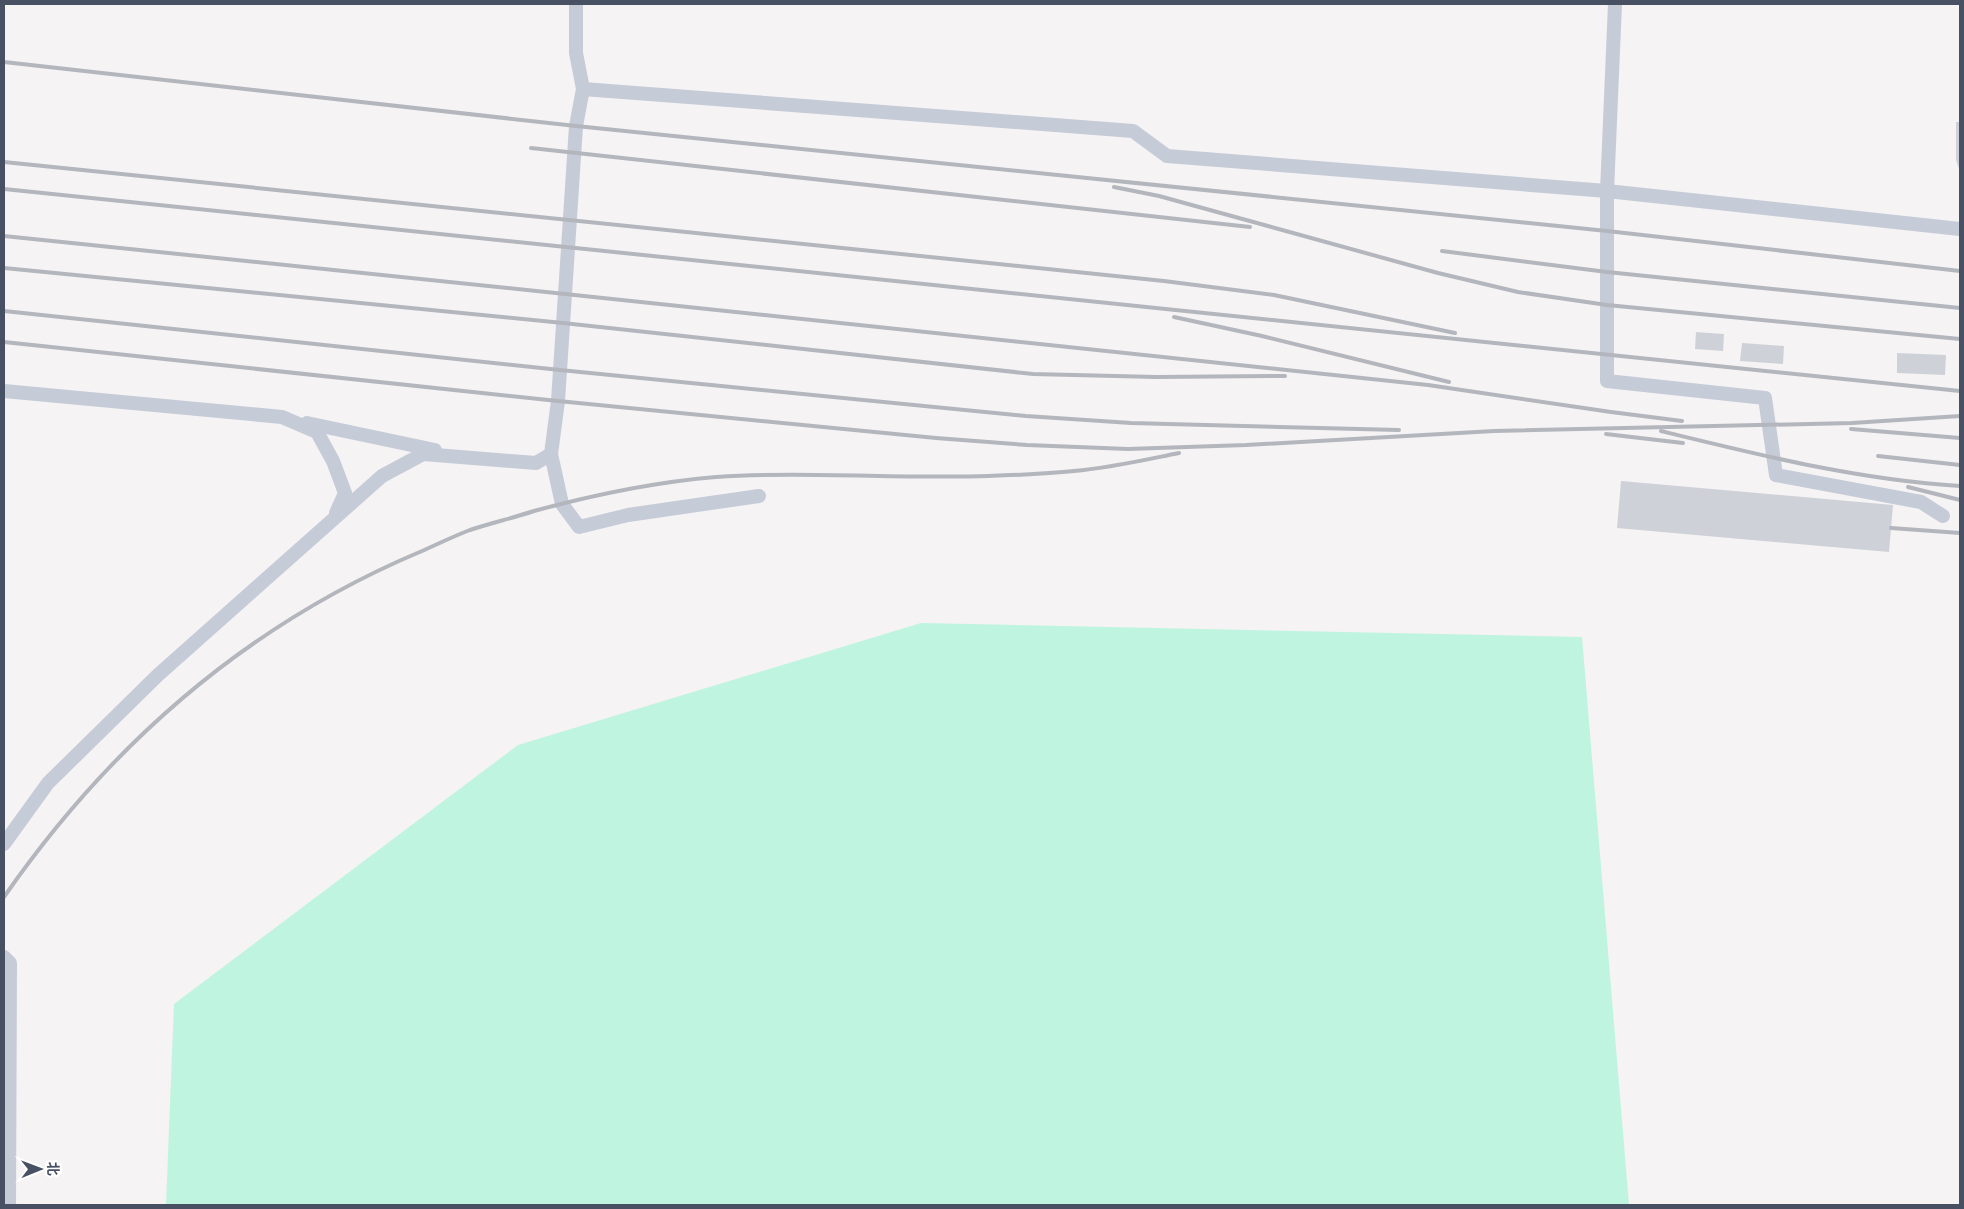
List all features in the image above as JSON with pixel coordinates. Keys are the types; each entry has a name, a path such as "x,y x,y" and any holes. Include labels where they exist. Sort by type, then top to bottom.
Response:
{"lane":[{"path":"576,4 576,53 583,89 576,126 558,400 551,454 562,504 579,527 628,515 759,496"},
{"path":"1615,4 1607,191 1607,380 1766,398 1776,475 1921,502 1943,516"},
{"path":"583,89 1133,130 1167,156 1607,191 1960,230"},
{"path":"4,391 282,417 463,456"},
{"path":"282,417 318,432 333,461 345,494 334,518"},
{"path":"4,844 48,783 158,675 382,476 423,454 536,463 551,454"},
{"path":"4,958 10,963 9,1205"}],"green space":[{"path":"921,623 1582,637 1629,1205 166,1205 174,1004 518,745"}],"building":[{"path":"1956,122 1960,122 1960,172 1956,160"},
{"path":"1696,332 1724,334 1723,351 1695,349"},
{"path":"1742,343 1784,346 1783,364 1740,361"},
{"path":"1897,353 1946,355 1945,375 1897,373"},
{"path":"1621,481 1893,505 1889,552 1617,528"}],"railway":[{"path":"4,62 576,126 1607,231 1960,271"},
{"path":"531,148 1250,227"},
{"path":"4,162 1164,281 1274,295 1455,333"},
{"path":"1114,187 1159,196 1438,273 1518,292 1607,305 1960,339"},
{"path":"4,189 1960,391"},
{"path":"4,236 1428,385 1682,421"},
{"path":"1442,251 1607,272 1960,308"},
{"path":"4,268 563,323 1033,374 1156,377 1285,376"},
{"path":"4,311 560,370 1026,416 1131,423 1399,430"},
{"path":"1174,317 1262,336 1449,382"},
{"path":"4,342 558,401 936,438 1027,445 1128,449 1246,445 1494,431 1852,423 1960,416"},
{"path":"1851,429 1960,438"},
{"path":"1661,431 1847,472 1922,483 1960,486"},
{"path":"1606,434 1683,443"},
{"path":"4,897 46,841 90,788 137,739 188,694 241,652 298,614 358,581 470,530 579,500 624,490 693,479 750,475 954,477 1031,474 1101,468 1179,453"},
{"path":"1878,456 1960,465"},
{"path":"1908,487 1960,500"},
{"path":"1891,528 1960,533"}]}
